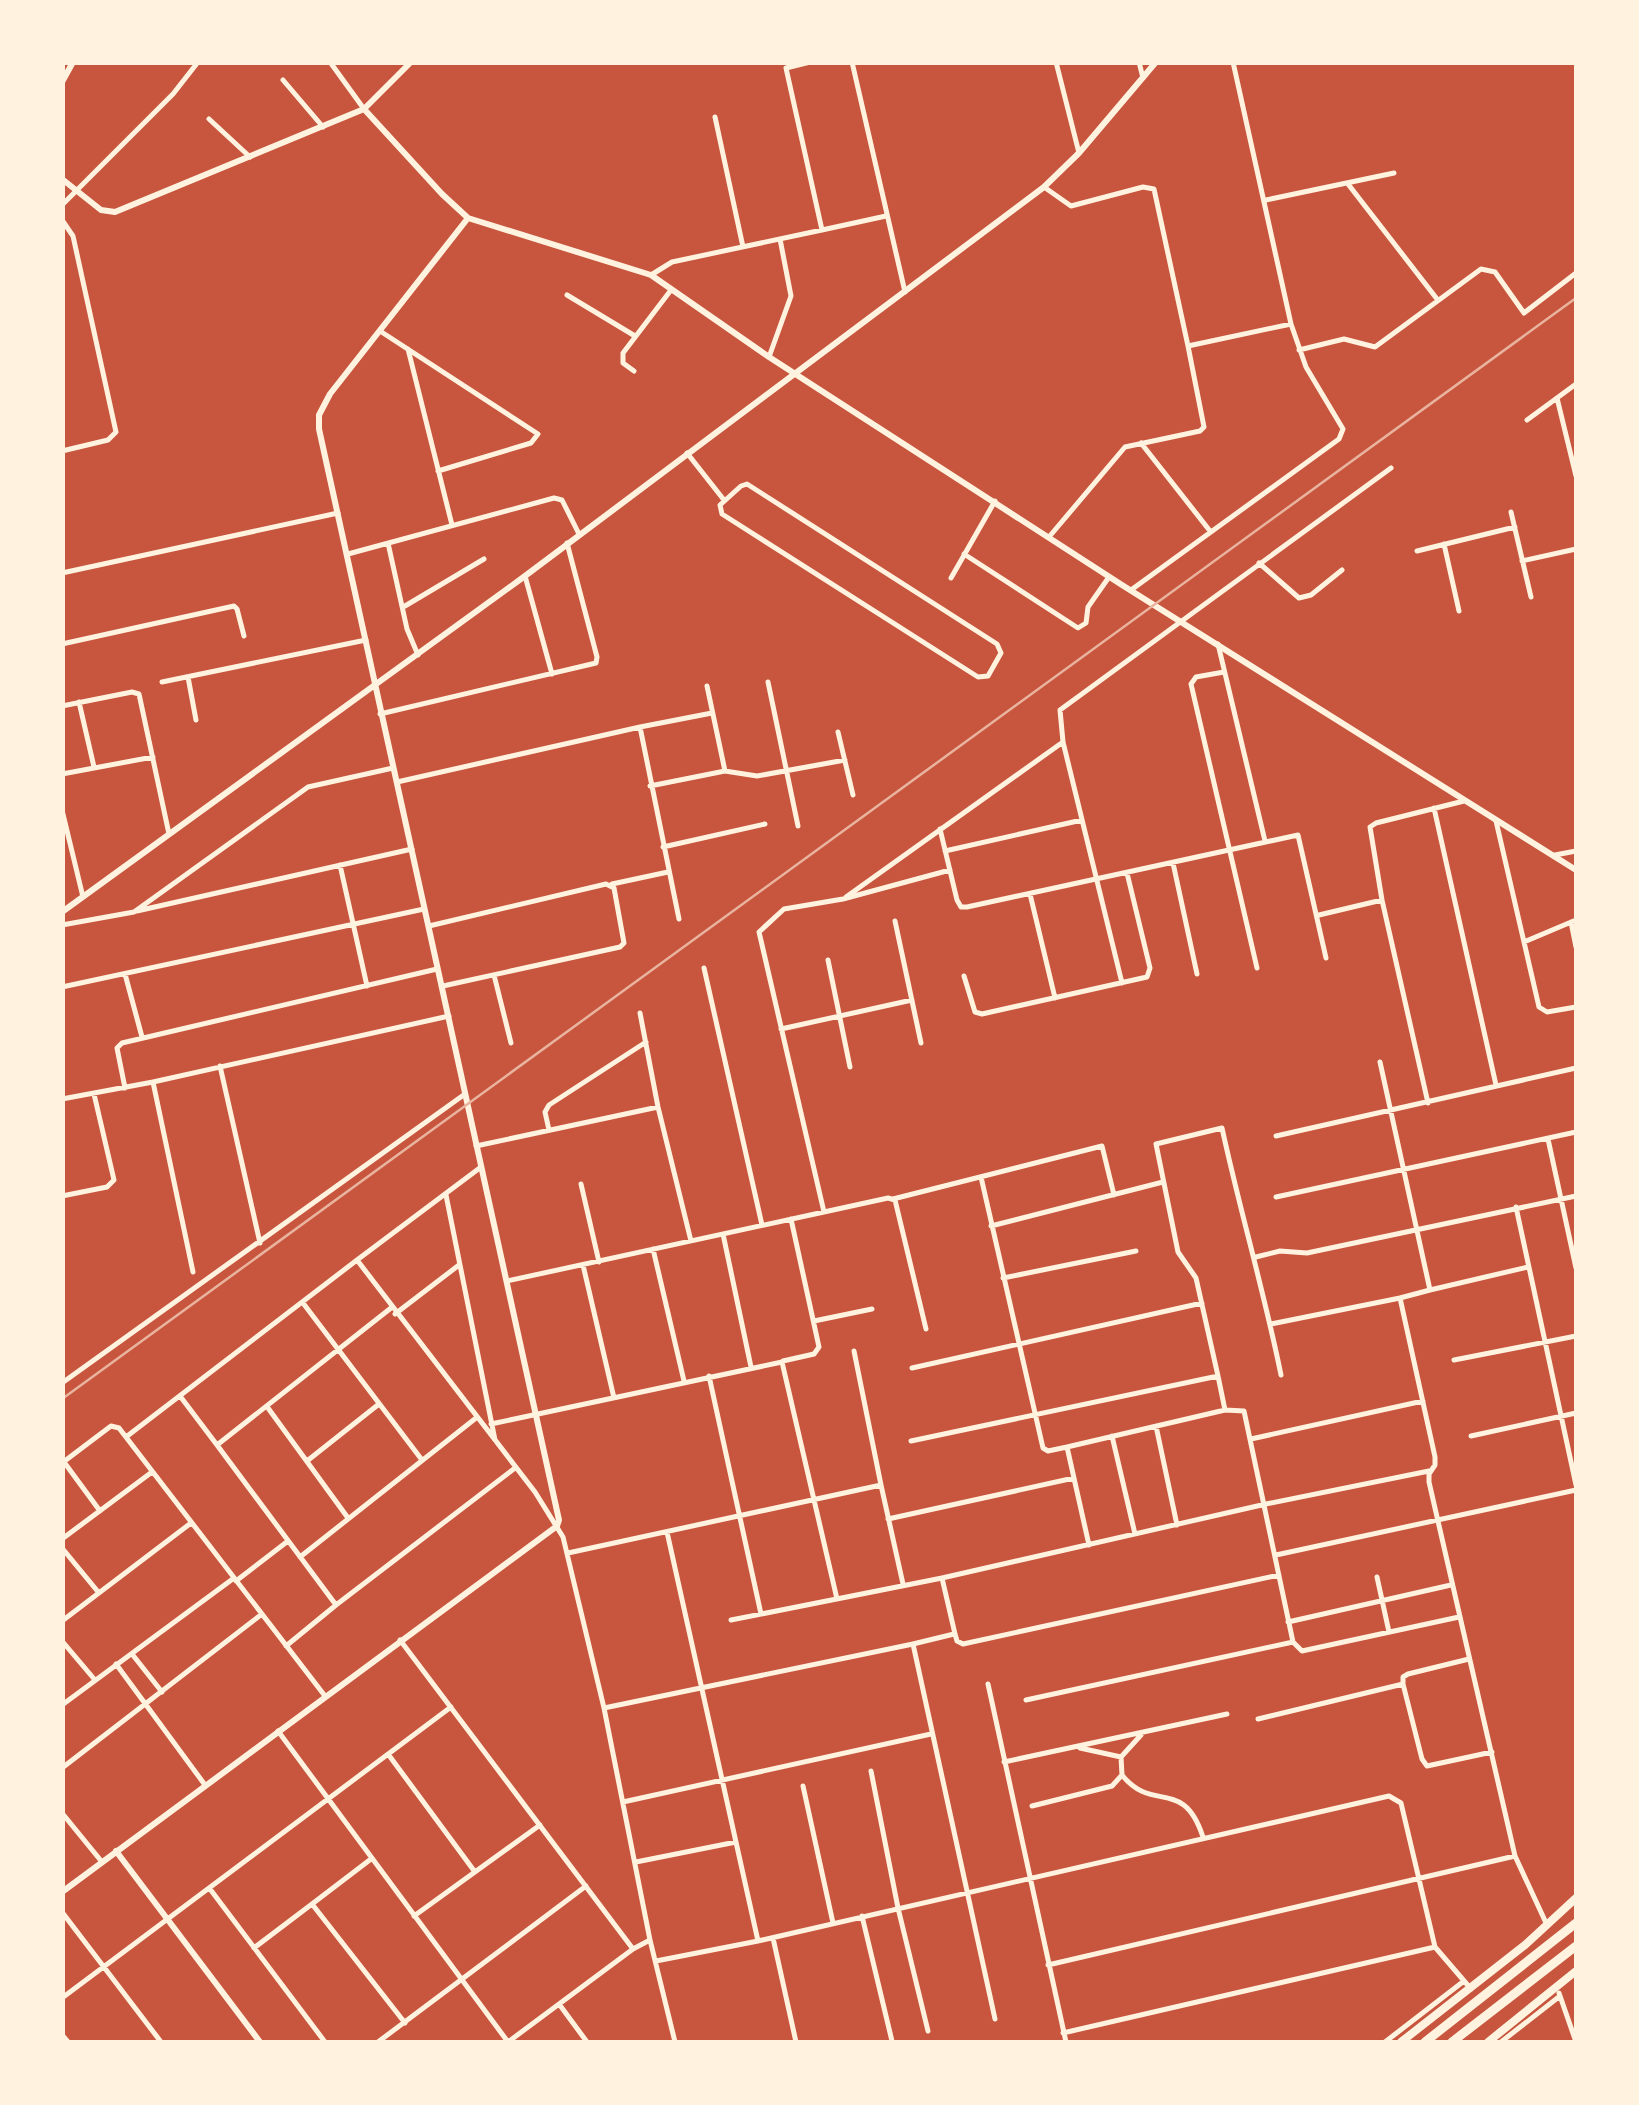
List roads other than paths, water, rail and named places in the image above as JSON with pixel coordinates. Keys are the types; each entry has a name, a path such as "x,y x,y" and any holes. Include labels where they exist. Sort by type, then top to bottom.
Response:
{"highway":[{"path":"1426,2042 1576,1922"},
{"path":"1452,2042 1576,1946"}],"main road":[{"path":"1402,2042 1471,1989 1576,1898"},
{"path":"1488,2042 1558,1992 1576,1971"}],"street":[{"path":"62,82 73,62"},
{"path":"62,205 174,94 198,62"},
{"path":"330,62 364,109 468,218 651,275 769,357 1130,590 1576,870"},
{"path":"62,179 111,213 364,109 411,62"},
{"path":"810,62 786,65 822,230"},
{"path":"852,62 905,292"},
{"path":"1056,62 1079,153"},
{"path":"1139,62 1143,78"},
{"path":"62,912 525,576 1044,187 1079,153 1156,62"},
{"path":"1130,590 1342,434 1342,422 1314,383 1290,324 1233,62"},
{"path":"283,80 323,127"},
{"path":"715,117 743,246"},
{"path":"208,120 250,157"},
{"path":"1266,200 1394,173"},
{"path":"1348,184 1437,299"},
{"path":"1044,187 1071,206 1143,186 1154,189 1204,427 1140,442 1120,451 1049,537"},
{"path":"651,275 672,262 886,216"},
{"path":"62,1892 557,1526 560,1515 380,714 318,415 330,394 468,218"},
{"path":"62,220 73,236 116,432 108,440 62,451"},
{"path":"769,357 792,296 780,239"},
{"path":"1299,350 1344,338 1375,347 1473,273 1489,268 1496,272 1524,313 1576,273"},
{"path":"634,371 622,357 671,290"},
{"path":"568,295 635,336"},
{"path":"1188,346 1290,324"},
{"path":"380,331 538,434 530,443 438,472"},
{"path":"408,349 452,526"},
{"path":"1527,420 1576,384"},
{"path":"1558,398 1576,476"},
{"path":"1140,442 1210,531"},
{"path":"687,453 724,500"},
{"path":"1122,983 1058,716 1064,706 1392,468"},
{"path":"741,486 752,486 997,644 1001,654 988,676 978,678 722,514 719,507 724,500 741,486"},
{"path":"348,554 557,498 566,505 579,534"},
{"path":"950,578 995,501"},
{"path":"1511,512 1531,597"},
{"path":"62,572 338,513"},
{"path":"1417,551 1515,527"},
{"path":"388,542 407,629 418,654"},
{"path":"380,714 593,665 597,660 567,543"},
{"path":"1444,544 1459,611"},
{"path":"1522,560 1576,549"},
{"path":"964,554 1078,628 1086,623 1088,607 1110,576"},
{"path":"404,607 484,559"},
{"path":"1258,563 1298,598 1312,595 1342,570"},
{"path":"525,576 552,674"},
{"path":"62,644 234,606 244,636"},
{"path":"162,682 366,640"},
{"path":"1218,644 1265,841"},
{"path":"1224,672 1196,677 1191,684 1257,968"},
{"path":"188,676 196,720"},
{"path":"768,682 798,826"},
{"path":"707,686 724,771"},
{"path":"62,706 137,692 169,834"},
{"path":"78,702 94,768"},
{"path":"397,782 712,712"},
{"path":"640,727 678,919"},
{"path":"838,732 853,795"},
{"path":"843,899 1063,742"},
{"path":"62,774 153,757"},
{"path":"650,786 724,771 757,776 845,760"},
{"path":"134,912 308,786 393,768"},
{"path":"1428,1103 1382,900 1370,827 1376,822 1464,801"},
{"path":"1434,808 1496,1085"},
{"path":"62,810 83,896"},
{"path":"945,850 1082,820"},
{"path":"1496,821 1542,1011 1576,1007"},
{"path":"663,847 764,824"},
{"path":"940,829 961,907 1298,835 1326,958"},
{"path":"62,925 412,848"},
{"path":"1555,855 1576,851"},
{"path":"1173,863 1197,974"},
{"path":"340,865 368,986"},
{"path":"824,1212 760,929 784,909 843,899 950,870"},
{"path":"429,926 668,872"},
{"path":"964,976 978,1014 1147,977 1150,972 1128,873"},
{"path":"443,986 622,946 624,939 610,884"},
{"path":"1030,893 1055,998"},
{"path":"1318,915 1382,900"},
{"path":"62,987 424,909"},
{"path":"895,921 921,1044"},
{"path":"1524,942 1574,921 1576,947"},
{"path":"828,960 850,1067"},
{"path":"125,1088 117,1048 142,1037 438,968"},
{"path":"704,968 762,1226"},
{"path":"125,974 142,1037"},
{"path":"494,975 510,1043"},
{"path":"780,1028 912,1000"},
{"path":"640,1013 658,1107 691,1240"},
{"path":"62,1099 449,1016"},
{"path":"549,1130 545,1112 549,1105 646,1042"},
{"path":"1380,1062 1430,1290"},
{"path":"220,1066 260,1243"},
{"path":"1276,1136 1576,1068"},
{"path":"153,1082 193,1272"},
{"path":"62,1196 108,1187 114,1180 94,1094"},
{"path":"62,1383 465,1094"},
{"path":"476,1146 658,1107"},
{"path":"1226,1410 1195,1275 1178,1255 1156,1144 1222,1128 1240,1214 1256,1257 1281,1375"},
{"path":"1276,1197 1576,1132"},
{"path":"1548,1138 1576,1268"},
{"path":"507,1281 893,1198 1102,1146 1114,1195"},
{"path":"126,1437 481,1166"},
{"path":"981,1177 1043,1448 1048,1451 1226,1410 1244,1411 1288,1622 1293,1642 1302,1651 1459,1617"},
{"path":"991,1226 1163,1182"},
{"path":"581,1184 599,1262"},
{"path":"446,1195 495,1443"},
{"path":"1256,1257 1277,1251 1307,1253 1576,1196"},
{"path":"893,1198 926,1329"},
{"path":"1276,1555 1576,1488 1516,1207"},
{"path":"492,1424 818,1352 790,1220"},
{"path":"723,1234 752,1367"},
{"path":"653,1249 684,1381"},
{"path":"1003,1278 1136,1251"},
{"path":"357,1260 557,1526 568,1553 675,2042"},
{"path":"217,1445 459,1264"},
{"path":"584,1265 614,1398"},
{"path":"1271,1324 1528,1267"},
{"path":"1400,1298 1436,1462 1430,1471 1437,1520 1515,1856 1547,1925"},
{"path":"303,1303 422,1460"},
{"path":"912,1368 1202,1303"},
{"path":"814,1321 872,1308"},
{"path":"1454,1360 1576,1336"},
{"path":"854,1351 903,1585"},
{"path":"782,1362 837,1599"},
{"path":"709,1376 761,1614"},
{"path":"911,1442 1218,1376"},
{"path":"180,1396 336,1605"},
{"path":"1251,1438 1423,1401"},
{"path":"307,1461 380,1404"},
{"path":"267,1406 348,1518"},
{"path":"1471,1436 1576,1414"},
{"path":"300,1556 476,1418"},
{"path":"100,1511 63,1463 111,1426 119,1428 325,1696"},
{"path":"1156,1426 1178,1525"},
{"path":"1112,1436 1135,1534"},
{"path":"1067,1447 1089,1544"},
{"path":"286,1646 515,1468"},
{"path":"731,1620 1430,1471"},
{"path":"62,1539 152,1472"},
{"path":"888,1518 1074,1478"},
{"path":"568,1553 881,1485"},
{"path":"62,1620 191,1522"},
{"path":"667,1532 758,1941"},
{"path":"62,1705 288,1541"},
{"path":"62,1548 99,1593"},
{"path":"942,1578 954,1634 963,1644 1279,1575"},
{"path":"1377,1577 1389,1632"},
{"path":"1288,1622 1452,1585"},
{"path":"62,1768 262,1614"},
{"path":"604,1708 954,1634"},
{"path":"400,1640 633,1948"},
{"path":"62,1641 96,1680"},
{"path":"1026,1700 1293,1642"},
{"path":"913,1644 995,2019"},
{"path":"132,1654 162,1692"},
{"path":"1469,1659 1408,1674 1403,1676 1403,1684 1427,1766 1492,1752"},
{"path":"116,1664 205,1785"},
{"path":"988,1684 1066,2042"},
{"path":"1258,1719 1403,1684"},
{"path":"62,1998 451,1707"},
{"path":"1004,1762 1227,1714"},
{"path":"278,1731 508,2042 633,1948 650,1940"},
{"path":"1143,1732 1121,1757 1122,1776 1135,1788 1187,1805 1203,1838"},
{"path":"622,1802 931,1734"},
{"path":"1075,1747 1121,1757"},
{"path":"388,1754 475,1872"},
{"path":"871,1771 928,2031"},
{"path":"1032,1806 1112,1786 1122,1776"},
{"path":"802,1786 832,1923"},
{"path":"656,1961 1394,1797 1403,1808 1434,1947 1471,1989"},
{"path":"62,1813 102,1862"},
{"path":"414,1916 540,1825"},
{"path":"636,1862 737,1842"},
{"path":"116,1852 260,2042"},
{"path":"1048,1965 1515,1856"},
{"path":"254,1948 371,1859"},
{"path":"378,2042 586,1886"},
{"path":"209,1889 325,2042"},
{"path":"312,1904 405,2023"},
{"path":"62,1912 161,2042"},
{"path":"862,1916 892,2042"},
{"path":"772,1938 796,2042"},
{"path":"1064,2033 1434,1947"},
{"path":"1386,2042 1464,1981"},
{"path":"1500,2042 1558,1992 1576,2042"},
{"path":"559,2004 587,2042"},
{"path":"62,2035 68,2042"}],"railway":[{"path":"62,1399 1576,298"}]}
